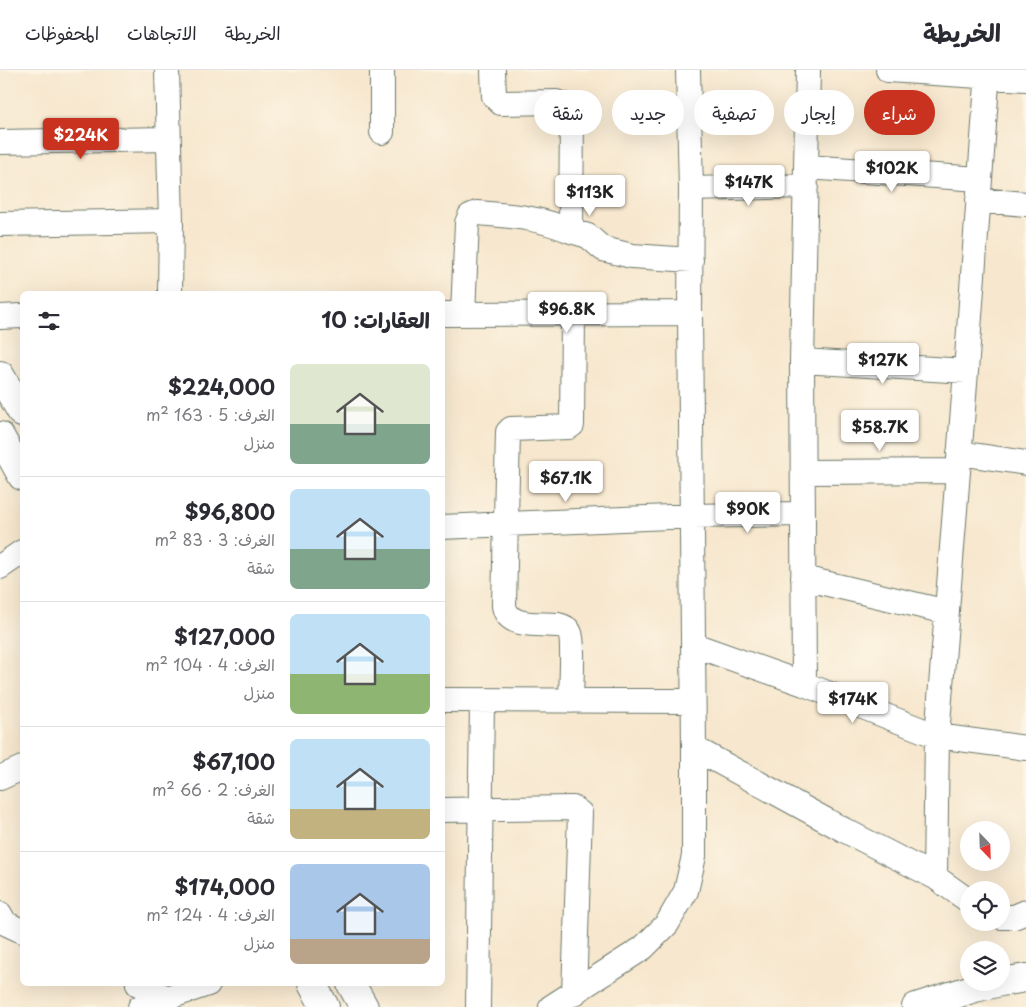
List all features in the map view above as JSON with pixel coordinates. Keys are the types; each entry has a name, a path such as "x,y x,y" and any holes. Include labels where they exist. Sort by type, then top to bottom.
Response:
{"main road":[{"path":"0,375 20,410"},
{"path":"0,436 20,472"},
{"path":"1010,981 1026,978"},
{"path":"313,986 326,1007"},
{"path":"352,986 364,1007"},
{"path":"916,1007 966,991"}],"street":[{"path":"167,70 170,291"},
{"path":"382,70 382,132"},
{"path":"493,70 494,96 501,103 556,102 565,104 572,113 571,231"},
{"path":"551,1007 643,948 667,924 686,891 694,856 694,645 690,313 691,189 688,70"},
{"path":"804,684 802,361 808,70"},
{"path":"888,70 988,73 1026,79"},
{"path":"935,877 937,736 988,73"},
{"path":"0,142 168,139"},
{"path":"691,189 806,177 978,190 1026,204"},
{"path":"690,313 453,314 467,223 470,216 477,213 535,218 588,236 603,249 632,256 691,260"},
{"path":"0,224 170,221"},
{"path":"571,701 572,642 570,632 563,626 558,625 515,622 506,612 506,525 509,430 569,427 572,425 573,314"},
{"path":"0,317 20,316"},
{"path":"802,361 966,371"},
{"path":"803,472 959,462 1026,463"},
{"path":"445,527 692,516 803,514"},
{"path":"0,567 20,553"},
{"path":"803,578 947,612"},
{"path":"694,645 804,684 937,736 1026,748"},
{"path":"445,700 693,701"},
{"path":"478,1007 482,700"},
{"path":"694,748 844,830 935,877 960,895"},
{"path":"0,778 20,769"},
{"path":"445,810 573,808 580,813 574,994"},
{"path":"1010,917 1026,912"},
{"path":"0,914 5,922 20,930"},
{"path":"142,986 168,998"},
{"path":"140,1007 202,986"}]}
